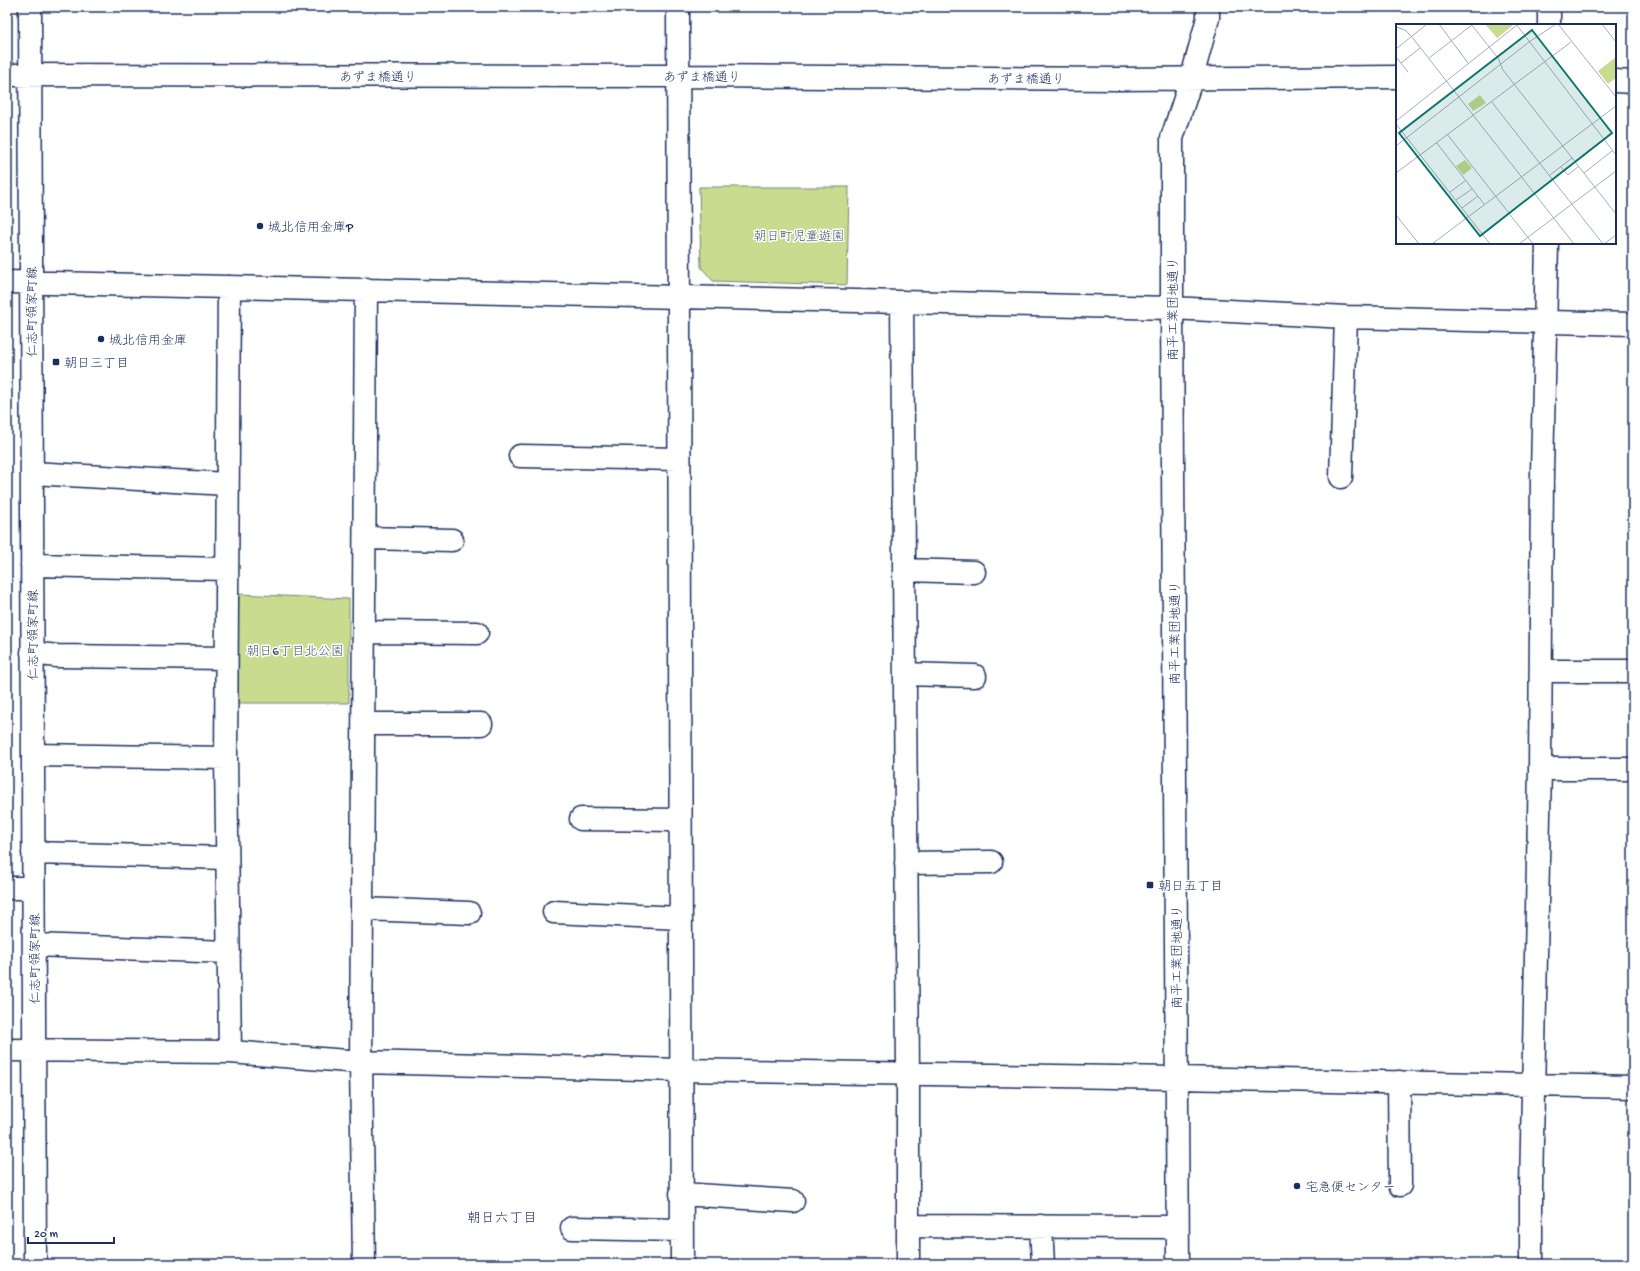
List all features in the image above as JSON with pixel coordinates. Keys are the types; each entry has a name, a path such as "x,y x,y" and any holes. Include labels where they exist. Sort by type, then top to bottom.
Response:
{"street":[{"name":"仁志町領家町線","path":"30,7 35,1264"},
{"path":"678,7 682,1264"},
{"name":"南平工業団地通り","path":"1178,1264 1172,138 1192,78 1208,18 1208,7"},
{"path":"1549,7 1549,24"},
{"name":"あずま橋通り","path":"7,75 678,76 1117,79 1396,77"},
{"path":"1616,81 1633,82"},
{"path":"1531,1264 1531,1187 1540,769 1542,473 1547,244"},
{"path":"7,282 1172,308 1346,317 1633,324"},
{"path":"229,287 226,758 230,1052"},
{"path":"364,1264 361,1062 366,289"},
{"path":"902,302 908,1264"},
{"path":"1341,477 1346,317"},
{"path":"520,456 679,459"},
{"path":"32,473 227,484"},
{"path":"365,538 452,540"},
{"path":"32,565 227,569"},
{"path":"904,570 974,572"},
{"path":"364,632 477,633"},
{"path":"32,653 57,656 226,658"},
{"path":"1541,671 1633,672"},
{"path":"905,674 975,676"},
{"path":"364,724 481,724"},
{"path":"33,755 226,758"},
{"path":"1540,769 1633,769"},
{"path":"581,819 680,820"},
{"path":"33,853 227,858"},
{"path":"906,863 991,862"},
{"path":"7,888 33,888"},
{"path":"362,909 469,912"},
{"path":"554,912 680,918"},
{"path":"34,945 229,952"},
{"path":"7,1050 230,1052 361,1062 681,1070 1633,1087"},
{"path":"1399,1082 1400,1185"},
{"path":"681,1194 793,1201"},
{"path":"908,1226 1177,1227"},
{"path":"1041,1226 1043,1264"},
{"path":"572,1228 681,1230"}],"green space":[{"name":"朝日町児童遊園","path":"699,187 849,187 847,285 713,281 701,267"},
{"name":"朝日6丁目北公園","path":"238,594 349,599 349,703 237,703"}],"place":[{"name":"城北信用金庫P","path":"260,226"},
{"name":"城北信用金庫","path":"101,339"},
{"name":"朝日三丁目","path":"56,362"},
{"name":"朝日五丁目","path":"1150,885"},
{"name":"宅急便センター","path":"1297,1186"}],"district":[{"name":"朝日六丁目","path":"502,1217"}]}
